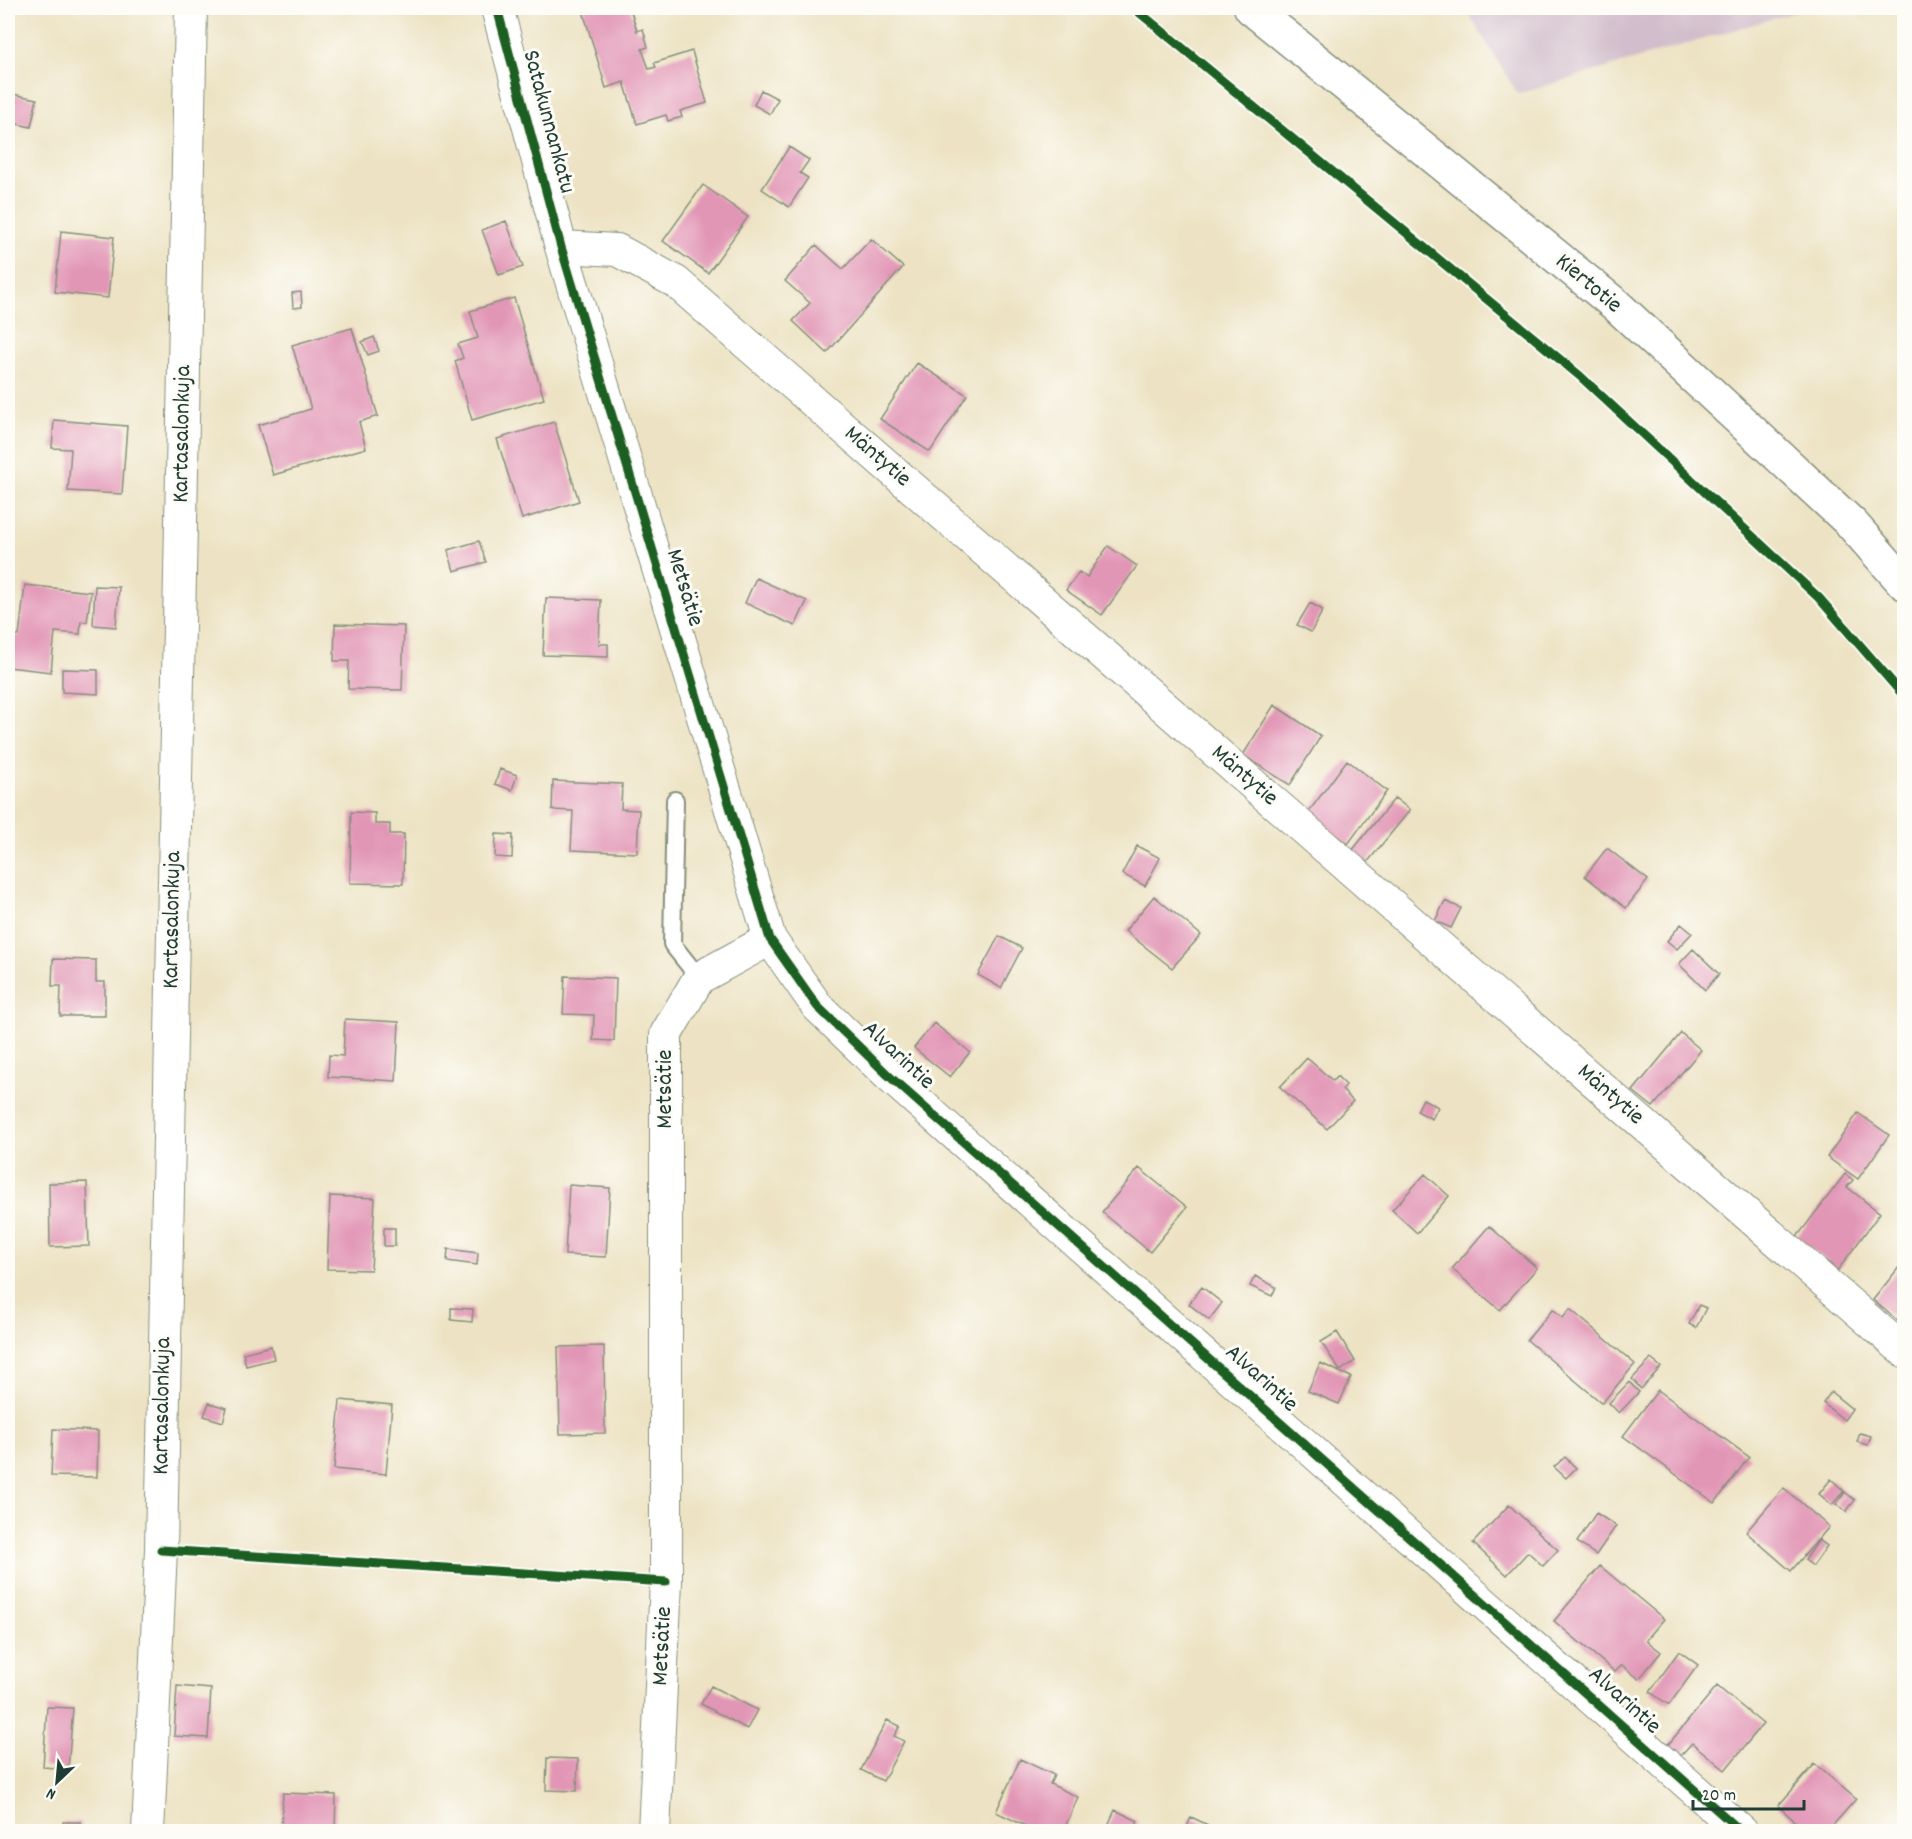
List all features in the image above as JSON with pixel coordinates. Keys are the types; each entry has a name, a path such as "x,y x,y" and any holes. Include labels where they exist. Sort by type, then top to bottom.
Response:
{"street":[{"name":"Kartasalonkuja","path":"148,1832 161,1526 192,8"},
{"name":"Satakunnankatu","path":"497,8 561,248"},
{"name":"Kiertotie","path":"1251,8 1616,305 1852,524 1905,583"},
{"name":"Metsätie","path":"561,248 770,939"},
{"name":"Mäntytie","path":"561,248 617,250 676,282 1905,1352"},
{"path":"699,978 770,939"},
{"name":"Alvarintie","path":"770,939 817,1006 888,1075 1742,1832"},
{"name":"Metsätie","path":"654,1832 666,1582 666,1034 699,978"}],"lane":[{"path":"675,800 672,944 699,978"}],"shaded area":[{"path":"12,8 141,8 17,10"},
{"path":"1465,8 1808,8 1518,94"}],"building":[{"path":"582,8 630,8 637,31 643,29 648,47 642,49 649,69 656,67 654,63 692,51 707,103 680,111 682,117 668,121 666,115 637,124 624,82 606,88"},
{"path":"761,90 778,99 770,114 754,105"},
{"path":"8,93 37,99 31,127 8,122"},
{"path":"789,147 809,160 800,173 808,178 789,207 762,189"},
{"path":"703,185 748,217 708,273 663,241"},
{"path":"506,221 523,267 499,275 482,230"},
{"path":"61,231 114,237 108,298 55,292"},
{"path":"871,239 903,267 827,353 793,321 810,303 785,281 816,245 843,269"},
{"path":"301,292 302,307 293,308 292,293"},
{"path":"514,298 544,399 472,420 455,361 463,358 458,344 478,338 470,311"},
{"path":"352,328 378,416 359,422 366,448 273,475 258,425 311,409 292,345"},
{"path":"374,337 379,351 368,355 362,342"},
{"path":"917,363 967,395 930,452 880,419"},
{"path":"54,420 127,426 122,494 68,491 71,449 52,448"},
{"path":"554,422 579,501 522,519 497,439"},
{"path":"479,541 486,562 454,571 448,550"},
{"path":"1108,546 1137,566 1102,615 1066,590 1079,572 1087,577"},
{"path":"756,578 807,601 795,626 745,603"},
{"path":"25,585 91,592 87,622 81,621 80,634 55,632 51,672 8,667 8,635 19,636"},
{"path":"95,586 119,587 116,627 93,625"},
{"path":"546,598 601,600 599,644 608,644 608,657 543,655"},
{"path":"1310,603 1323,610 1311,632 1297,625"},
{"path":"335,624 404,626 402,690 348,689 349,661 334,661"},
{"path":"62,669 98,670 98,694 62,692"},
{"path":"1274,705 1321,736 1290,785 1243,755"},
{"path":"1347,760 1387,791 1348,844 1307,814"},
{"path":"500,769 517,775 512,790 495,784"},
{"path":"553,781 622,784 621,809 639,810 637,853 571,850 573,811 552,810"},
{"path":"1395,798 1410,810 1366,864 1351,852"},
{"path":"351,812 375,813 375,824 390,824 390,834 404,834 403,884 350,883"},
{"path":"496,834 513,835 512,858 495,857"},
{"path":"1137,846 1160,858 1145,886 1122,874"},
{"path":"1607,848 1648,880 1626,908 1585,876"},
{"path":"1154,896 1201,935 1172,968 1125,931"},
{"path":"1445,901 1461,908 1451,928 1435,921"},
{"path":"1681,924 1692,933 1677,949 1667,941"},
{"path":"999,936 1022,948 1001,988 978,975"},
{"path":"1693,949 1719,974 1705,990 1679,964"},
{"path":"53,959 96,960 96,982 105,982 105,1016 60,1016 61,986 52,986"},
{"path":"565,976 616,978 614,1041 593,1040 594,1015 563,1014"},
{"path":"345,1019 399,1022 396,1081 328,1077 329,1055 343,1056"},
{"path":"934,1023 970,1052 950,1077 914,1048"},
{"path":"1681,1033 1701,1050 1653,1107 1633,1091"},
{"path":"1307,1058 1333,1081 1337,1076 1346,1085 1342,1090 1353,1101 1327,1129 1280,1087"},
{"path":"1423,1099 1438,1107 1432,1119 1417,1111"},
{"path":"1858,1113 1889,1135 1858,1179 1827,1157"},
{"path":"1139,1168 1187,1207 1150,1252 1102,1212"},
{"path":"1425,1174 1449,1196 1417,1233 1392,1210"},
{"path":"1845,1174 1853,1180 1847,1187 1880,1213 1838,1270 1796,1238"},
{"path":"87,1182 89,1246 50,1247 49,1183"},
{"path":"569,1185 610,1188 606,1257 565,1255"},
{"path":"330,1196 375,1198 371,1270 327,1269"},
{"path":"1489,1226 1537,1268 1500,1310 1452,1269"},
{"path":"384,1228 395,1228 395,1246 384,1246"},
{"path":"448,1249 478,1253 477,1265 447,1261"},
{"path":"1904,1261 1904,1326 1873,1300"},
{"path":"1255,1276 1276,1287 1272,1296 1250,1286"},
{"path":"1202,1287 1222,1303 1209,1320 1189,1304"},
{"path":"1699,1305 1706,1308 1696,1328 1689,1324"},
{"path":"451,1308 473,1309 472,1322 451,1320"},
{"path":"1553,1309 1563,1318 1570,1309 1635,1364 1602,1403 1527,1340"},
{"path":"1337,1332 1355,1361 1340,1371 1321,1342"},
{"path":"271,1346 274,1359 246,1366 243,1353"},
{"path":"604,1346 605,1433 560,1434 558,1347"},
{"path":"1651,1359 1661,1367 1641,1389 1632,1379"},
{"path":"1320,1363 1351,1377 1339,1404 1308,1391"},
{"path":"1629,1382 1639,1392 1619,1413 1609,1403"},
{"path":"1658,1390 1749,1457 1715,1503 1623,1436"},
{"path":"1831,1392 1852,1409 1844,1420 1823,1403"},
{"path":"340,1400 392,1405 386,1474 334,1469"},
{"path":"209,1403 227,1408 223,1422 204,1416"},
{"path":"53,1429 98,1431 97,1477 51,1476"},
{"path":"1860,1433 1871,1436 1868,1445 1857,1442"},
{"path":"1565,1457 1576,1468 1566,1478 1554,1467"},
{"path":"1831,1479 1844,1491 1832,1505 1819,1494"},
{"path":"1784,1488 1829,1527 1791,1571 1746,1532"},
{"path":"1845,1492 1855,1500 1846,1512 1836,1504"},
{"path":"1509,1505 1558,1550 1543,1566 1528,1552 1507,1575 1473,1543"},
{"path":"1596,1513 1616,1526 1596,1555 1577,1542"},
{"path":"1819,1540 1827,1546 1813,1566 1805,1560"},
{"path":"1600,1566 1664,1619 1646,1640 1661,1652 1639,1679 1622,1665 1615,1672 1554,1621"},
{"path":"1679,1651 1698,1665 1669,1705 1650,1692"},
{"path":"177,1686 211,1689 208,1738 174,1736"},
{"path":"711,1686 757,1710 747,1729 701,1704"},
{"path":"1717,1686 1763,1724 1725,1770 1692,1743 1680,1756 1667,1746"},
{"path":"47,1707 73,1708 68,1769 43,1767"},
{"path":"887,1720 900,1726 894,1736 904,1741 883,1781 861,1770"},
{"path":"547,1758 578,1759 577,1791 546,1790"},
{"path":"1020,1759 1054,1775 1050,1784 1078,1797 1063,1832 1038,1832 996,1812"},
{"path":"1815,1764 1856,1799 1827,1832 1807,1832 1778,1806"},
{"path":"283,1793 336,1795 335,1832 281,1832"},
{"path":"1115,1810 1138,1821 1134,1832 1105,1832"},
{"path":"1191,1817 1223,1832 1185,1832"},
{"path":"63,1822 81,1822 81,1832 63,1832"}],"cycle path":[{"path":"497,8 561,247 770,939 817,1006 888,1075 1742,1832"},
{"path":"1134,8 1580,376 1819,598 1904,696"},
{"path":"161,1550 666,1582"}]}
